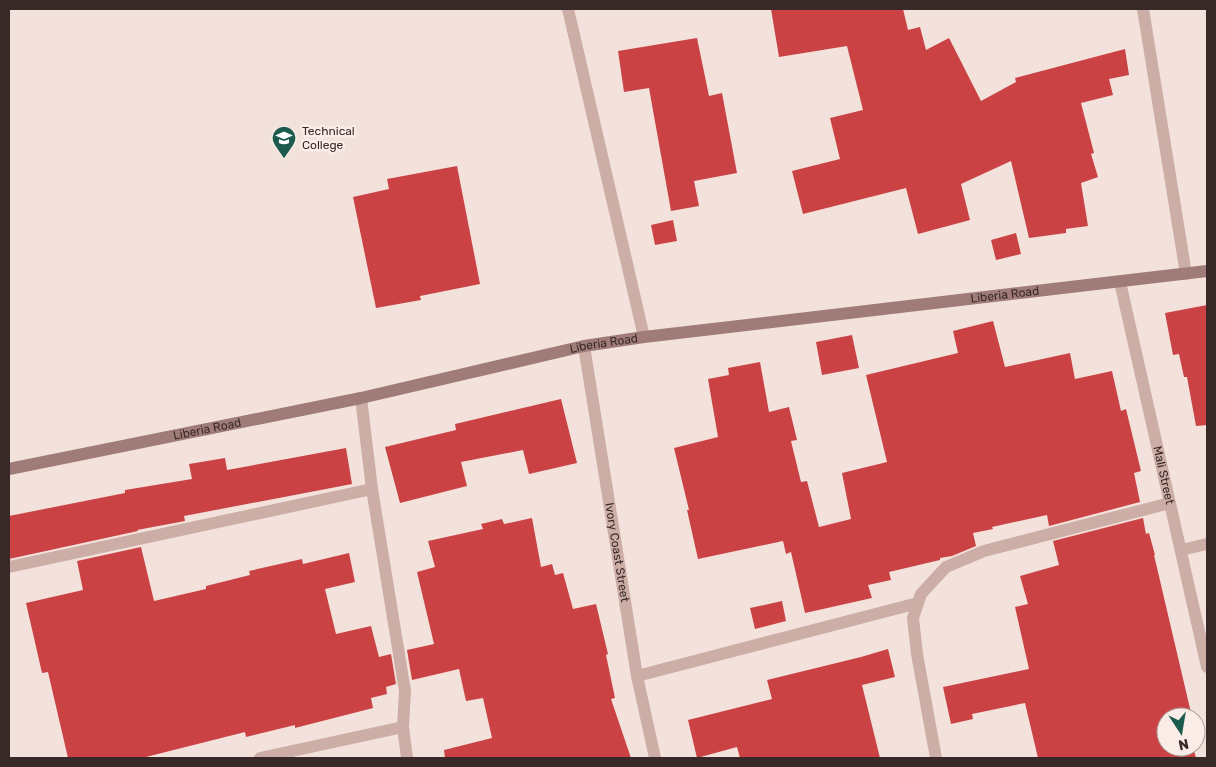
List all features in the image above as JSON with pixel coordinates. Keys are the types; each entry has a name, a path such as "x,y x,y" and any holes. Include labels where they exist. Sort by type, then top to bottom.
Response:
{"street":[{"path":"568,9 644,337"},
{"path":"1144,9 1186,274"},
{"name":"Liberia Road","path":"9,468 361,398 584,346 644,337 1207,271"},
{"name":"Mali Street","path":"1120,282 1207,667"},
{"name":"Ivory Coast Street","path":"584,346 637,676 656,758"},
{"path":"361,398 372,489 405,691 403,727 407,758"},
{"path":"9,567 372,489"},
{"path":"936,758 917,654 913,618 921,594 946,567 984,551 1170,503"},
{"path":"1181,550 1207,544"},
{"path":"637,676 918,603"},
{"path":"260,758 403,727"}],"building":[{"path":"771,9 903,9 908,30 920,27 926,50 949,38 981,101 1016,82 1015,78 1125,49 1129,75 1109,79 1113,95 1081,103 1094,153 1091,154 1098,177 1081,183 1088,226 1066,229 1066,233 1029,238 1011,161 961,184 970,220 918,234 906,188 803,214 792,171 840,159 830,118 863,110 847,46 779,57"},
{"path":"697,38 709,96 722,93 737,173 694,181 699,206 671,211 649,88 624,92 618,51"},
{"path":"457,166 480,284 420,296 421,300 376,308 353,197 389,189 387,179"},
{"path":"673,220 677,241 655,245 651,225"},
{"path":"1016,233 1021,254 996,260 991,240"},
{"path":"1207,305 1207,425 1196,426 1187,377 1184,377 1179,354 1173,355 1165,313"},
{"path":"993,321 1005,367 1070,353 1075,379 1112,371 1121,411 1126,409 1141,471 1134,473 1140,502 1049,526 1047,515 973,533 976,546 952,556 940,558 940,560 889,572 891,580 868,585 872,598 805,613 791,552 786,554 783,541 698,559 687,510 689,510 674,448 718,437 708,379 729,375 728,368 760,362 769,412 789,407 797,440 791,441 801,482 807,481 819,527 851,519 842,473 887,462 866,375 958,353 953,331"},
{"path":"852,335 859,368 822,375 816,342"},
{"path":"561,399 577,463 529,474 523,450 461,462 467,486 400,503 385,447 456,430 455,424"},
{"path":"346,448 352,484 184,516 185,521 9,559 9,516 125,493 125,490 192,479 189,464 225,458 227,470"},
{"path":"532,518 541,567 552,564 555,575 563,573 573,609 596,604 608,654 606,655 615,698 611,699 631,758 445,758 444,750 492,738 483,698 466,701 459,669 412,680 407,650 434,644 417,572 435,567 428,541 483,529 481,524 502,519 504,524"},
{"path":"1143,518 1146,534 1149,533 1155,555 1190,707 1156,707 1156,757 1196,758 1038,758 1025,703 972,714 973,719 951,724 943,687 1029,669 1015,607 1028,604 1020,576 1059,565 1053,541"},
{"path":"141,547 154,601 206,589 206,586 250,575 249,571 302,559 303,564 349,553 355,582 325,589 336,634 371,626 379,657 391,654 396,684 386,687 387,694 371,698 373,708 295,728 295,725 246,737 245,732 142,758 68,758 48,672 42,673 26,603 83,590 77,561"},
{"path":"782,601 786,621 755,629 750,608"},
{"path":"888,649 895,677 862,685 880,758 740,758 737,747 697,758 688,720 772,699 767,680"}],"place":[{"name":"Technical College","path":"284,159"}]}
